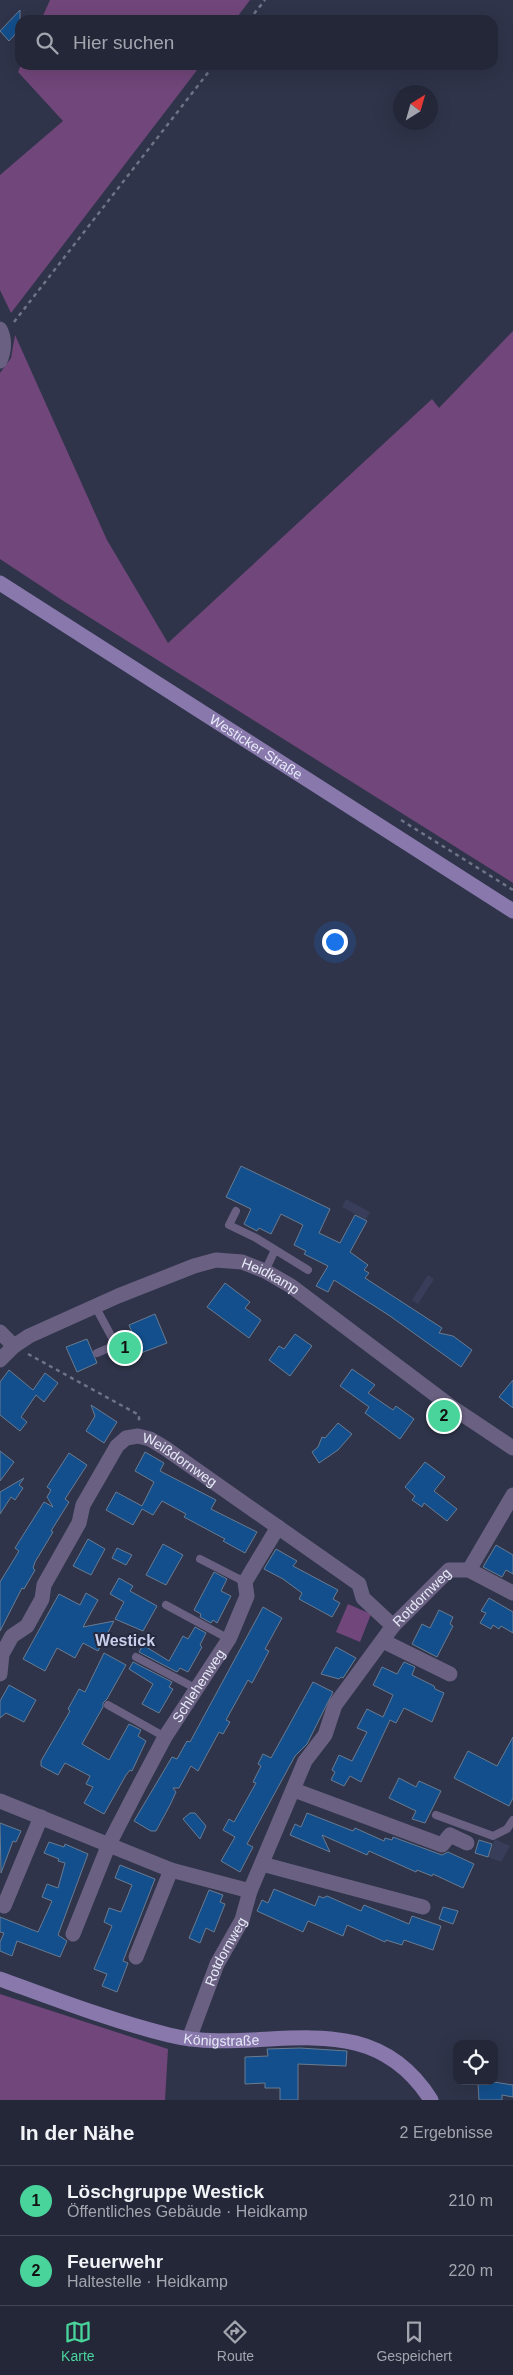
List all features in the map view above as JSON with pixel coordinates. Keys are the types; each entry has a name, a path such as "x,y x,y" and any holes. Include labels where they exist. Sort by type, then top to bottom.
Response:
{"street":[{"path":"0,361 3,353 2,332"},
{"name":"Westicker Straße","path":"0,583 513,911"},
{"name":"Heidkamp","path":"0,1360 14,1346 29,1336 95,1306 194,1266 216,1260 242,1262 264,1271 291,1286 453,1408 513,1448"},
{"path":"0,1332 14,1346"},
{"name":"Weißdornweg","path":"0,1674 2,1654 12,1636 27,1626 42,1599 44,1585 79,1523 82,1505 117,1446 126,1438 138,1436 150,1439 165,1448 359,1584 363,1598 393,1626"},
{"name":"Rotdornweg","path":"469,1570 513,1495"},
{"name":"Schlehenweg","path":"109,1844 165,1737 229,1639 247,1596 245,1582 278,1527"},
{"name":"Rotdornweg","path":"190,2038 218,1964 242,1920 250,1891 305,1761 325,1735 335,1705 393,1626 449,1570 469,1570 513,1593"},
{"name":"Rotdornweg","path":"383,1641 450,1674"},
{"path":"294,1790 442,1845 450,1835 466,1843"},
{"path":"0,1800 171,1870 250,1891"},
{"path":"4,1906 41,1817"},
{"path":"73,1934 109,1844"},
{"path":"262,1864 423,1907"},
{"path":"136,1957 171,1870"},
{"name":"Königstraße","path":"0,1979 170,2036 190,2038 336,2039 356,2042 375,2049 394,2060 412,2075 431,2100"}],"lane":[{"path":"236,1211 229,1225 276,1250 308,1270"},
{"path":"264,1271 276,1250"},
{"path":"95,1306 116,1345 97,1353"},
{"path":"200,1559 245,1582"},
{"path":"166,1605 229,1639"},
{"path":"136,1657 197,1689"},
{"path":"108,1706 165,1737"},
{"path":"436,1815 493,1836 507,1829 513,1820"}],"path":[{"path":"253,15 265,0"},
{"path":"2,332 210,70"},
{"path":"14,1346 139,1415 138,1436"}],"shaded area":[{"path":"50,0 250,0 239,15 43,15"},
{"path":"19,70 197,70 11,313 0,290 0,175 63,121 18,72"},
{"path":"513,331 513,883 65,602 0,559 0,373 11,358 15,335 107,540 168,643 432,399 439,408"},
{"path":"346,1199 370,1212 366,1220 342,1207"},
{"path":"428,1275 434,1279 418,1304 412,1300"},
{"path":"348,1604 371,1614 360,1642 336,1632"},
{"path":"495,1839 510,1846 501,1862 488,1857"},
{"path":"0,1994 168,2049 165,2100 0,2100"}],"building":[{"path":"15,15 15,34 9,41 0,31"},
{"path":"241,1166 330,1209 319,1233 340,1243 355,1215 367,1221 350,1252 368,1265 364,1270 369,1273 365,1278 442,1328 439,1333 453,1336 472,1350 461,1367 390,1316 334,1280 328,1292 316,1286 328,1266 304,1254 306,1251 294,1245 303,1225 281,1214 271,1234 259,1228 257,1231 244,1224 251,1209 226,1197"},
{"path":"225,1283 250,1302 245,1308 261,1320 249,1338 207,1307"},
{"path":"155,1314 167,1343 141,1353 129,1325"},
{"path":"295,1334 312,1346 290,1376 269,1360 279,1346 284,1349"},
{"path":"87,1339 97,1363 77,1372 66,1347"},
{"path":"352,1369 375,1385 368,1393 393,1410 396,1406 414,1419 400,1439 365,1413 369,1407 340,1386"},
{"path":"9,1370 33,1390 45,1373 58,1383 44,1402 36,1395 21,1417 27,1422 20,1431 0,1415 0,1382"},
{"path":"513,1380 513,1408 499,1397"},
{"path":"91,1405 117,1422 104,1443 86,1431 95,1416"},
{"path":"338,1423 352,1434 338,1450 319,1463 312,1452 318,1447 322,1437 325,1438"},
{"path":"0,1451 14,1462 0,1481"},
{"path":"145,1452 164,1463 160,1471 216,1500 211,1509 257,1532 245,1553 223,1541 225,1539 184,1517 186,1514 162,1501 153,1515 142,1509 133,1525 106,1510 116,1492 142,1506 154,1482 135,1471"},
{"path":"69,1453 87,1465 65,1499 69,1502 51,1531 53,1532 35,1562 33,1568 35,1570 24,1589 22,1588 0,1631 0,1582 19,1551 15,1548 44,1502 53,1507 47,1497 51,1490 47,1487"},
{"path":"425,1462 445,1477 434,1491 457,1509 447,1521 424,1503 422,1507 412,1500 415,1496 405,1487"},
{"path":"24,1478 19,1485 23,1488 15,1500 11,1497 0,1514 0,1492"},
{"path":"88,1539 105,1549 91,1575 73,1566"},
{"path":"163,1544 183,1555 166,1585 146,1575"},
{"path":"496,1545 513,1555 513,1574 506,1570 502,1577 483,1567"},
{"path":"117,1548 132,1555 126,1565 112,1558"},
{"path":"276,1549 297,1561 293,1566 338,1590 333,1599 340,1603 332,1617 299,1599 302,1593 283,1579 264,1569"},
{"path":"214,1572 227,1579 221,1591 231,1596 217,1623 213,1620 211,1623 200,1617 201,1614 194,1610"},
{"path":"119,1578 133,1586 130,1591 157,1606 143,1631 115,1619 124,1602 110,1594"},
{"path":"86,1593 98,1600 83,1627 114,1621 98,1651 83,1643 75,1658 57,1648 45,1671 23,1659 59,1594 80,1605"},
{"path":"489,1598 513,1612 513,1633 501,1626 499,1629 493,1625 491,1629 480,1623 486,1613 481,1611"},
{"path":"263,1607 282,1618 265,1649 269,1651 252,1683 248,1680 226,1720 230,1722 223,1734 219,1732 198,1771 191,1766 179,1788 173,1788 176,1792 170,1805 156,1831 151,1831 134,1821 172,1757 177,1759 187,1741 190,1742"},
{"path":"439,1610 453,1617 450,1624 453,1626 437,1657 412,1644 422,1624 430,1628"},
{"path":"195,1627 206,1633 200,1645 202,1647 188,1672 180,1668 177,1672 139,1652 143,1645 169,1661 183,1636 188,1639"},
{"path":"336,1647 356,1658 343,1678 339,1679 321,1674"},
{"path":"104,1653 126,1665 103,1703 103,1707 82,1744 109,1760 129,1724 141,1730 138,1736 146,1741 132,1771 130,1770 126,1775 104,1814 84,1803 93,1787 86,1784 90,1776 65,1763 58,1775 41,1766 41,1761 70,1711 68,1709 79,1689 85,1692"},
{"path":"133,1662 172,1682 169,1687 173,1689 159,1713 142,1704 153,1684 129,1669"},
{"path":"404,1662 415,1667 412,1675 444,1693 432,1722 404,1708 396,1723 390,1720 361,1782 350,1776 344,1786 331,1780 335,1772 332,1770 339,1755 352,1761 367,1732 357,1728 367,1709 383,1717 393,1695 373,1685 382,1667 397,1674"},
{"path":"313,1682 333,1692 307,1744 295,1756 247,1844 253,1847 240,1872 221,1861 235,1837 223,1830 229,1819 234,1822 256,1783 253,1782 261,1766 258,1764 263,1754 271,1758"},
{"path":"9,1685 36,1700 24,1722 6,1713 0,1718 0,1701"},
{"path":"513,1737 513,1798 509,1806 454,1778 468,1751 497,1766"},
{"path":"399,1778 416,1787 419,1781 441,1791 425,1823 412,1819 416,1811 389,1798"},
{"path":"190,1813 195,1813 206,1826 200,1839 183,1819"},
{"path":"307,1813 353,1831 355,1828 384,1841 385,1838 392,1840 393,1837 442,1855 448,1852 474,1864 463,1888 433,1874 432,1876 417,1870 416,1872 369,1851 367,1855 322,1835 330,1852 290,1835 295,1824 301,1827"},
{"path":"0,1823 21,1831 16,1842 13,1841 1,1873"},
{"path":"479,1840 492,1844 488,1857 475,1853"},
{"path":"49,1842 64,1847 65,1844 88,1854 58,1935 67,1941 60,1957 17,1941 12,1956 0,1951 0,1942 4,1933 0,1932 0,1917 38,1932 52,1901 42,1897 47,1884 58,1888 65,1863 44,1853"},
{"path":"120,1865 155,1879 123,1961 128,1963 117,1992 102,1986 107,1974 94,1969 112,1926 104,1922 109,1908 121,1912 132,1885 115,1878"},
{"path":"274,1889 315,1906 319,1896 323,1898 327,1896 361,1911 364,1905 409,1924 412,1916 441,1926 433,1950 404,1940 402,1945 386,1940 385,1942 347,1925 343,1936 308,1921 303,1932 257,1911 262,1900 268,1903"},
{"path":"209,1890 223,1895 220,1902 225,1904 214,1932 206,1928 200,1943 189,1938"},
{"path":"443,1907 458,1911 453,1924 439,1919"},
{"path":"300,2048 347,2051 346,2066 298,2064 298,2100 280,2100 280,2088 265,2088 265,2083 245,2084 245,2057 268,2056 267,2049"},
{"path":"498,2083 513,2085 513,2097 502,2095 502,2100 479,2100 478,2085 498,2085"}],"place":[{"name":"Löschgruppe Westick","path":"125,1348"},
{"name":"Feuerwehr","path":"444,1416"}],"district":[{"name":"Westick","path":"125,1640"}]}
